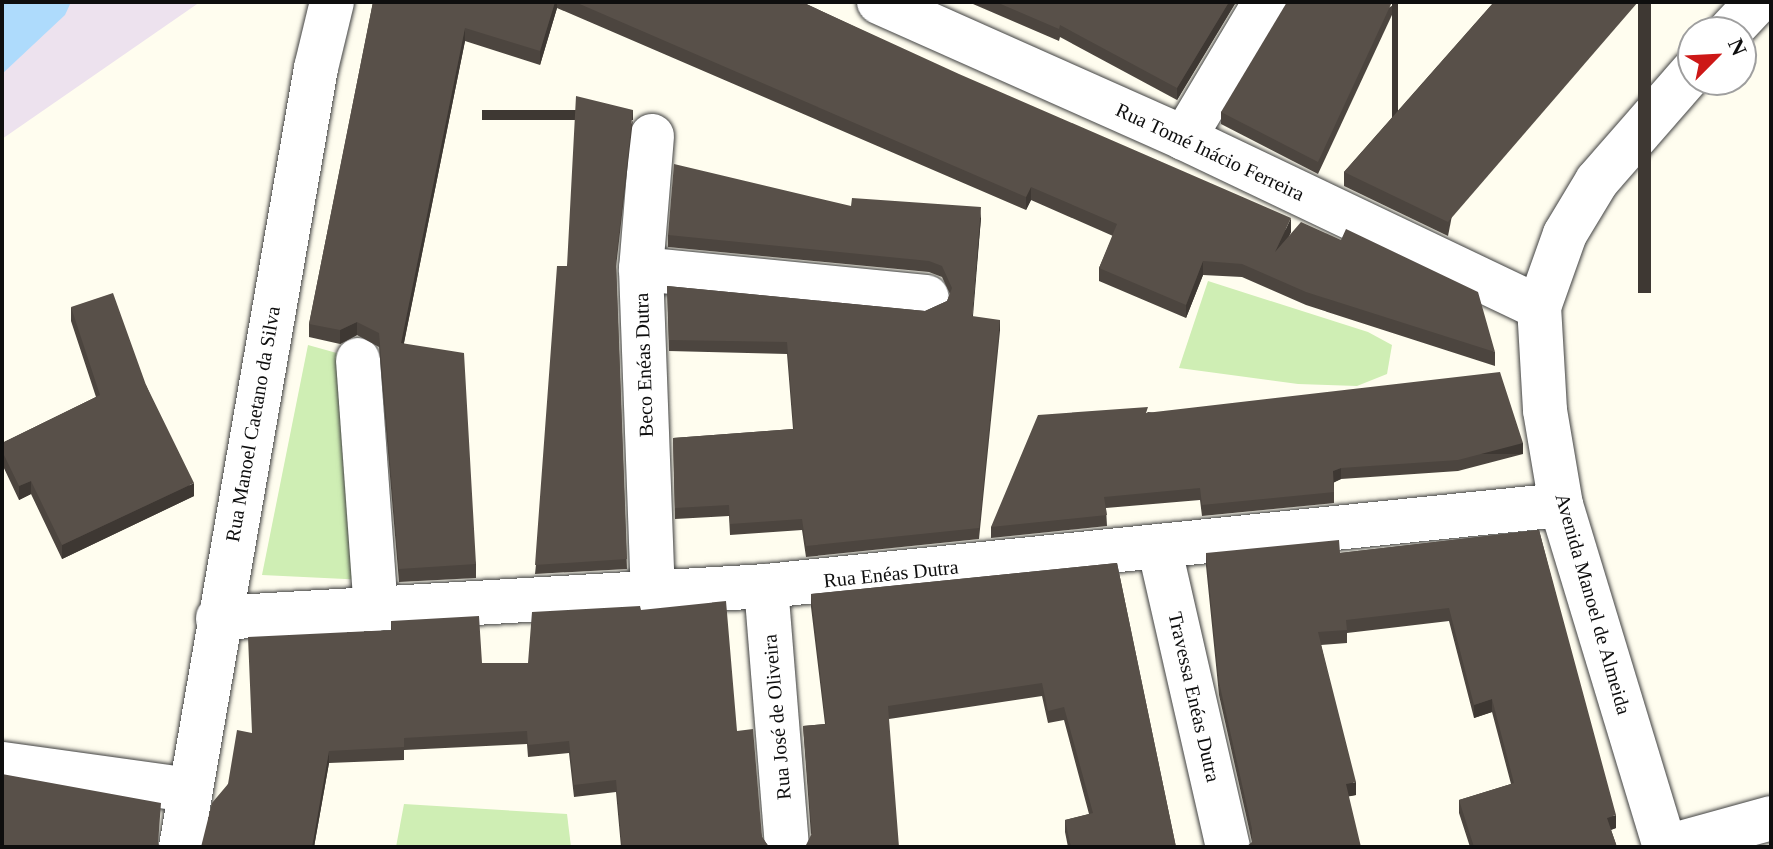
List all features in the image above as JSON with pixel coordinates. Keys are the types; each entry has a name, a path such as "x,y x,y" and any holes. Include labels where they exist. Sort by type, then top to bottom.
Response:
{"street":[{"name":"Rua Manoel Caetano da Silva","path":"181,847 218,618 316,68 332,2"},
{"name":"Rua Tomé Inácio Ferreira","path":"879,2 940,15 1184,138 1539,307"},
{"path":"1184,138 1265,2"},
{"name":"Avenida Manoel de Almeida","path":"1666,847 1561,505 1545,410 1539,307 1565,234 1597,181 1677,89"},
{"name":"Beco Enéas Dutra","path":"652,136 641,269 653,594"},
{"path":"641,269 927,297"},
{"path":"358,360 376,609"},
{"name":"Rua Enéas Dutra","path":"218,618 766,586 1561,505"},
{"name":"Travessa Enéas Dutra","path":"1159,546 1228,847"},
{"name":"Rua José de Oliveira","path":"766,586 787,847"},
{"path":"2,764 190,790"},
{"path":"1666,847 1771,818"}],"shaded area":[{"path":"2,2 200,2 2,139"}],"green space":[{"path":"1208,281 1368,332 1392,345 1387,374 1357,386 1298,384 1179,368"},
{"path":"308,345 351,357 366,580 262,575"},
{"path":"404,804 567,814 571,847 396,847"}],"water":[{"path":"2,2 71,2 65,15 2,74"}],"building":[{"path":"373,2 555,2 540,51 465,28 401,343 464,353 476,564 399,569 379,333 357,322 340,330 309,324"},
{"path":"575,2 802,2 959,74 1291,218 1275,252 1301,222 1341,240 1346,229 1478,292 1495,352 1306,292 1242,264 1203,261 1186,305 1099,268 1117,224 1031,187 1026,197"},
{"path":"996,2 1229,2 1177,88 1060,25 1059,29"},
{"path":"1287,2 1392,2 1318,162 1221,112"},
{"path":"1494,2 1638,2 1448,222 1344,172"},
{"path":"576,96 633,110 616,260 627,559 535,565 557,266 567,266"},
{"path":"674,164 851,206 852,198 981,207 972,316 1000,320 979,528 806,546 802,519 730,524 729,505 675,508 673,438 794,429 787,342 669,340 667,286 925,311 947,301 952,288 942,266 929,261 668,235"},
{"path":"113,293 146,385 194,483 62,545 31,481 19,486 2,451 2,443 100,395 71,307"},
{"path":"1500,372 1523,443 1458,460 1341,468 1333,471 1334,492 1202,505 1200,488 1104,497 1107,515 991,527 1038,415 1148,407 1146,413"},
{"path":"1539,530 1616,815 1607,818 1617,847 1474,847 1459,800 1514,783 1492,699 1474,705 1449,608 1346,620 1347,630 1318,632 1356,782 1346,784 1361,847 1246,847 1252,842 1252,829 1219,682 1206,553 1339,540 1340,553"},
{"path":"1117,563 1176,847 1071,847 1065,820 1093,813 1064,707 1048,711 1042,683 888,706 899,847 805,847 812,833 803,726 826,724 811,594"},
{"path":"726,601 737,731 753,729 762,837 769,847 622,847 616,780 574,785 569,741 528,745 527,731 404,738 404,747 329,751 312,847 201,847 212,803 228,784 237,730 252,733 248,637 392,630 391,621 479,616 482,663 528,663 532,612 640,606 641,610"},
{"path":"2,774 161,803 160,847 2,847"}]}
